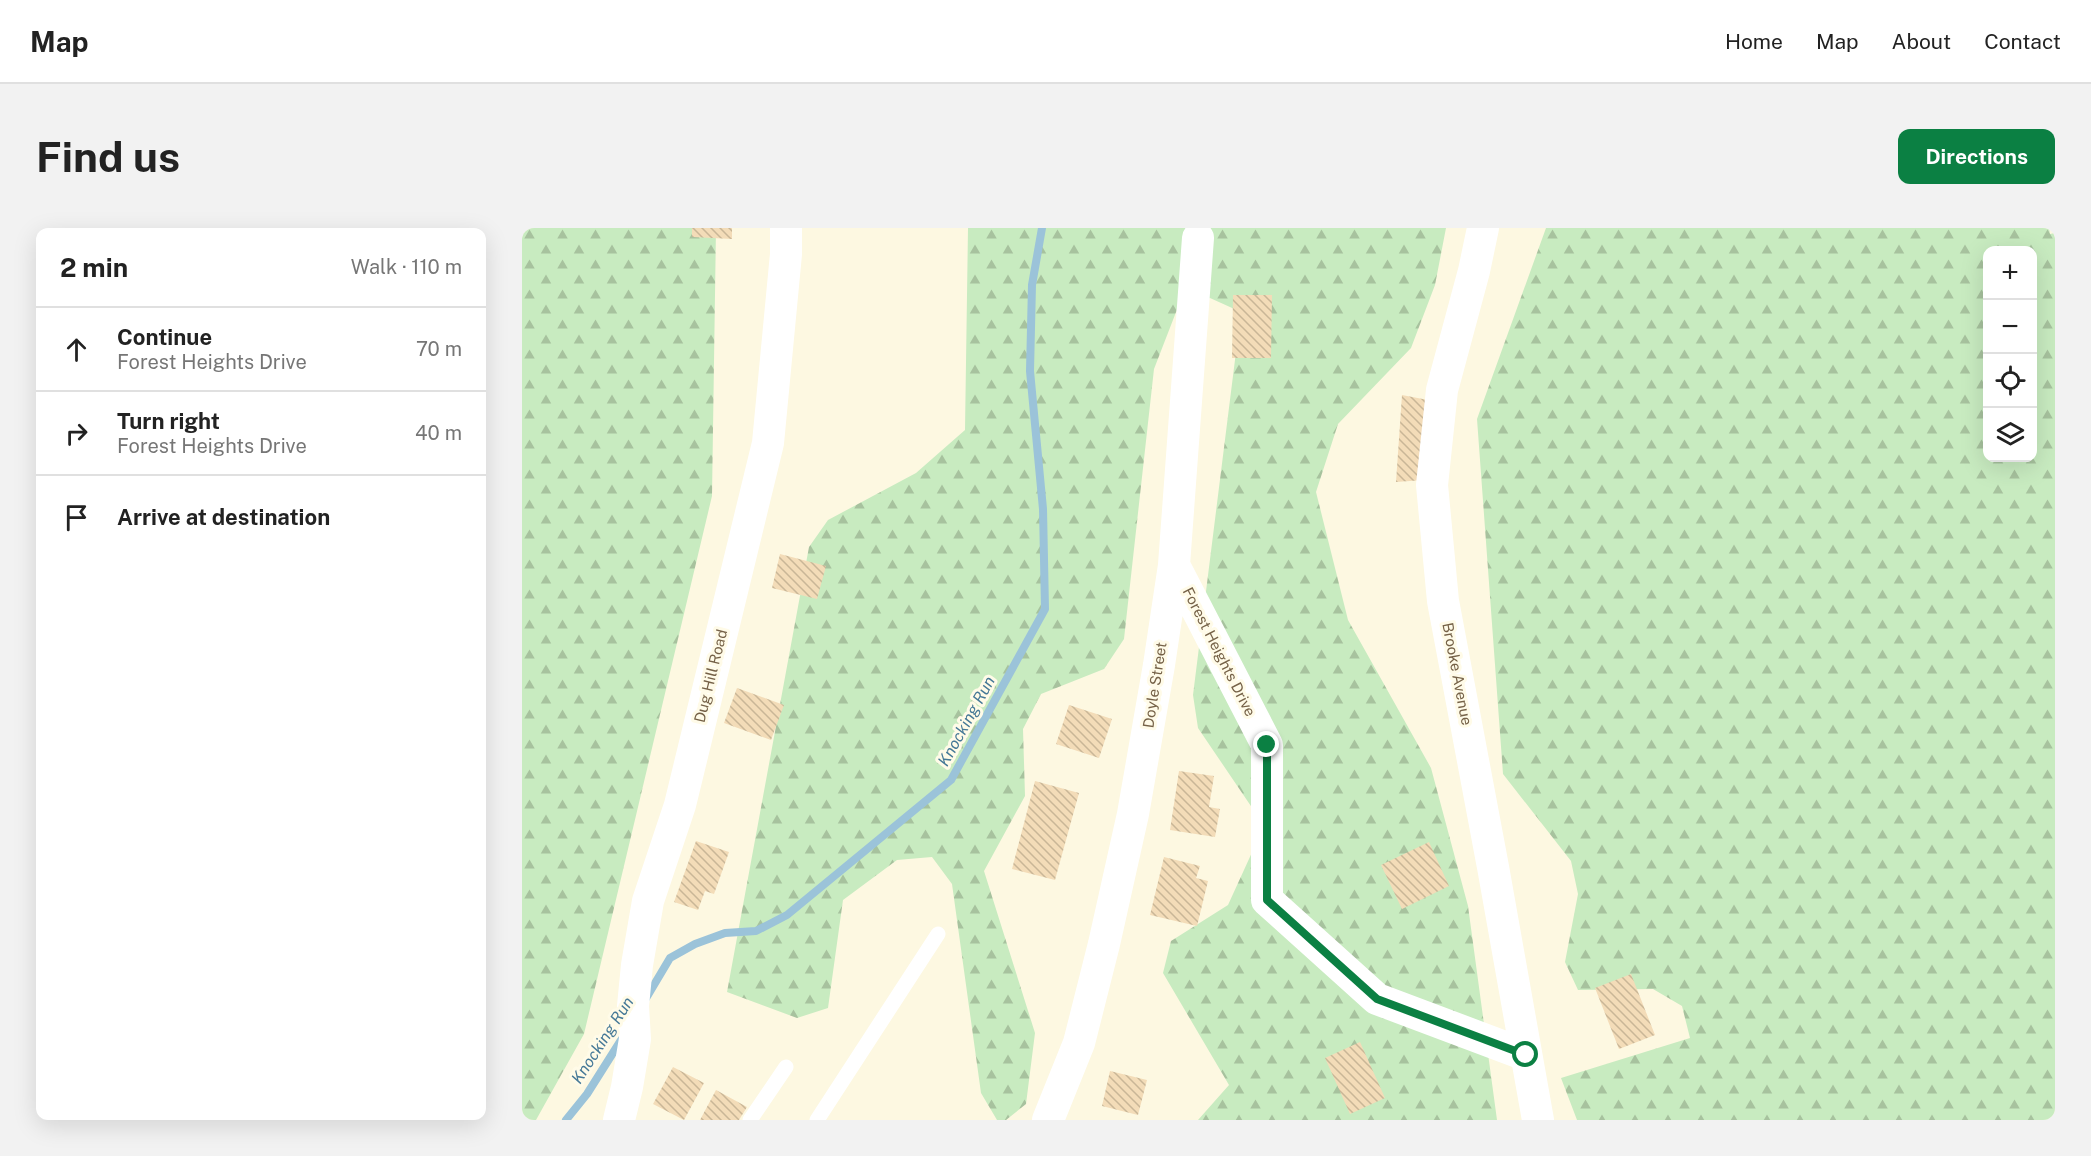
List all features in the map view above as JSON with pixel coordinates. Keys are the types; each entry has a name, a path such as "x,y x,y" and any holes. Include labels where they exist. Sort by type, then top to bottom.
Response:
{"street":[{"name":"Dug Hill Road","path":"619,1120 635,1039 633,1006 637,965 648,901 680,806 768,443 786,254 786,228"},
{"name":"Brooke Avenue","path":"1483,228 1474,271 1442,390 1432,485 1443,601 1538,1120"},
{"name":"Doyle Street","path":"1048,1120 1079,1043 1133,814 1174,565 1198,238"},
{"name":"Forest Heights Drive","path":"1174,565 1267,745 1267,900 1377,999 1526,1055"}],"lane":[{"path":"817,1120 938,934"},
{"path":"750,1120 786,1066"}],"green space":[{"path":"522,228 716,228 712,496 584,1034 536,1120 522,1120"},
{"path":"968,228 1446,228 1435,285 1411,348 1338,424 1316,492 1348,620 1431,768 1468,906 1497,1120 1198,1120 1229,1085 1163,973 1171,941 1228,905 1254,848 1257,815 1198,728 1193,695 1241,312 1210,298 1178,307 1154,369 1124,639 1104,669 1041,694 1023,729 1025,796 984,871 1035,1033 1026,1104 1006,1120 997,1120 981,1093 952,884 932,857 897,860 843,900 828,1008 797,1018 727,992 809,547 828,520 916,473 965,430"},
{"path":"1546,228 2049,228 2050,234 2055,233 2055,1120 1577,1120 1561,1078 1690,1038 1682,1006 1653,989 1578,990 1565,962 1578,894 1571,861 1503,774 1477,419"}],"building":[{"path":"692,228 732,228 732,239 692,237"},
{"path":"1233,295 1272,295 1271,358 1232,358"},
{"path":"1402,395 1433,401 1424,480 1396,482"},
{"path":"780,554 826,566 817,599 772,588"},
{"path":"737,688 784,705 771,740 724,723"},
{"path":"1069,705 1112,719 1099,758 1056,744"},
{"path":"1179,771 1214,776 1209,807 1220,809 1215,837 1170,830"},
{"path":"1035,781 1079,793 1055,880 1012,869"},
{"path":"696,841 729,852 714,894 705,891 698,910 674,902"},
{"path":"1429,842 1449,886 1402,909 1381,865"},
{"path":"1164,857 1200,866 1196,878 1208,881 1197,926 1150,915"},
{"path":"1631,974 1655,1035 1619,1049 1595,988"},
{"path":"1360,1042 1385,1098 1350,1114 1325,1058"},
{"path":"673,1067 704,1083 684,1120 653,1104"},
{"path":"1110,1071 1147,1080 1138,1115 1102,1106"},
{"path":"716,1090 747,1107 739,1120 700,1120"}],"waterway":[{"name":"Knocking Run","path":"645,1000 670,958 695,944 725,933 756,931 787,915 951,780 1045,609 1043,509 1030,371 1032,285 1042,228"},
{"name":"Knocking Run","path":"566,1120 587,1094 623,1037"}],"route":[{"path":"1267,745 1267,900 1377,999 1526,1055"}]}
